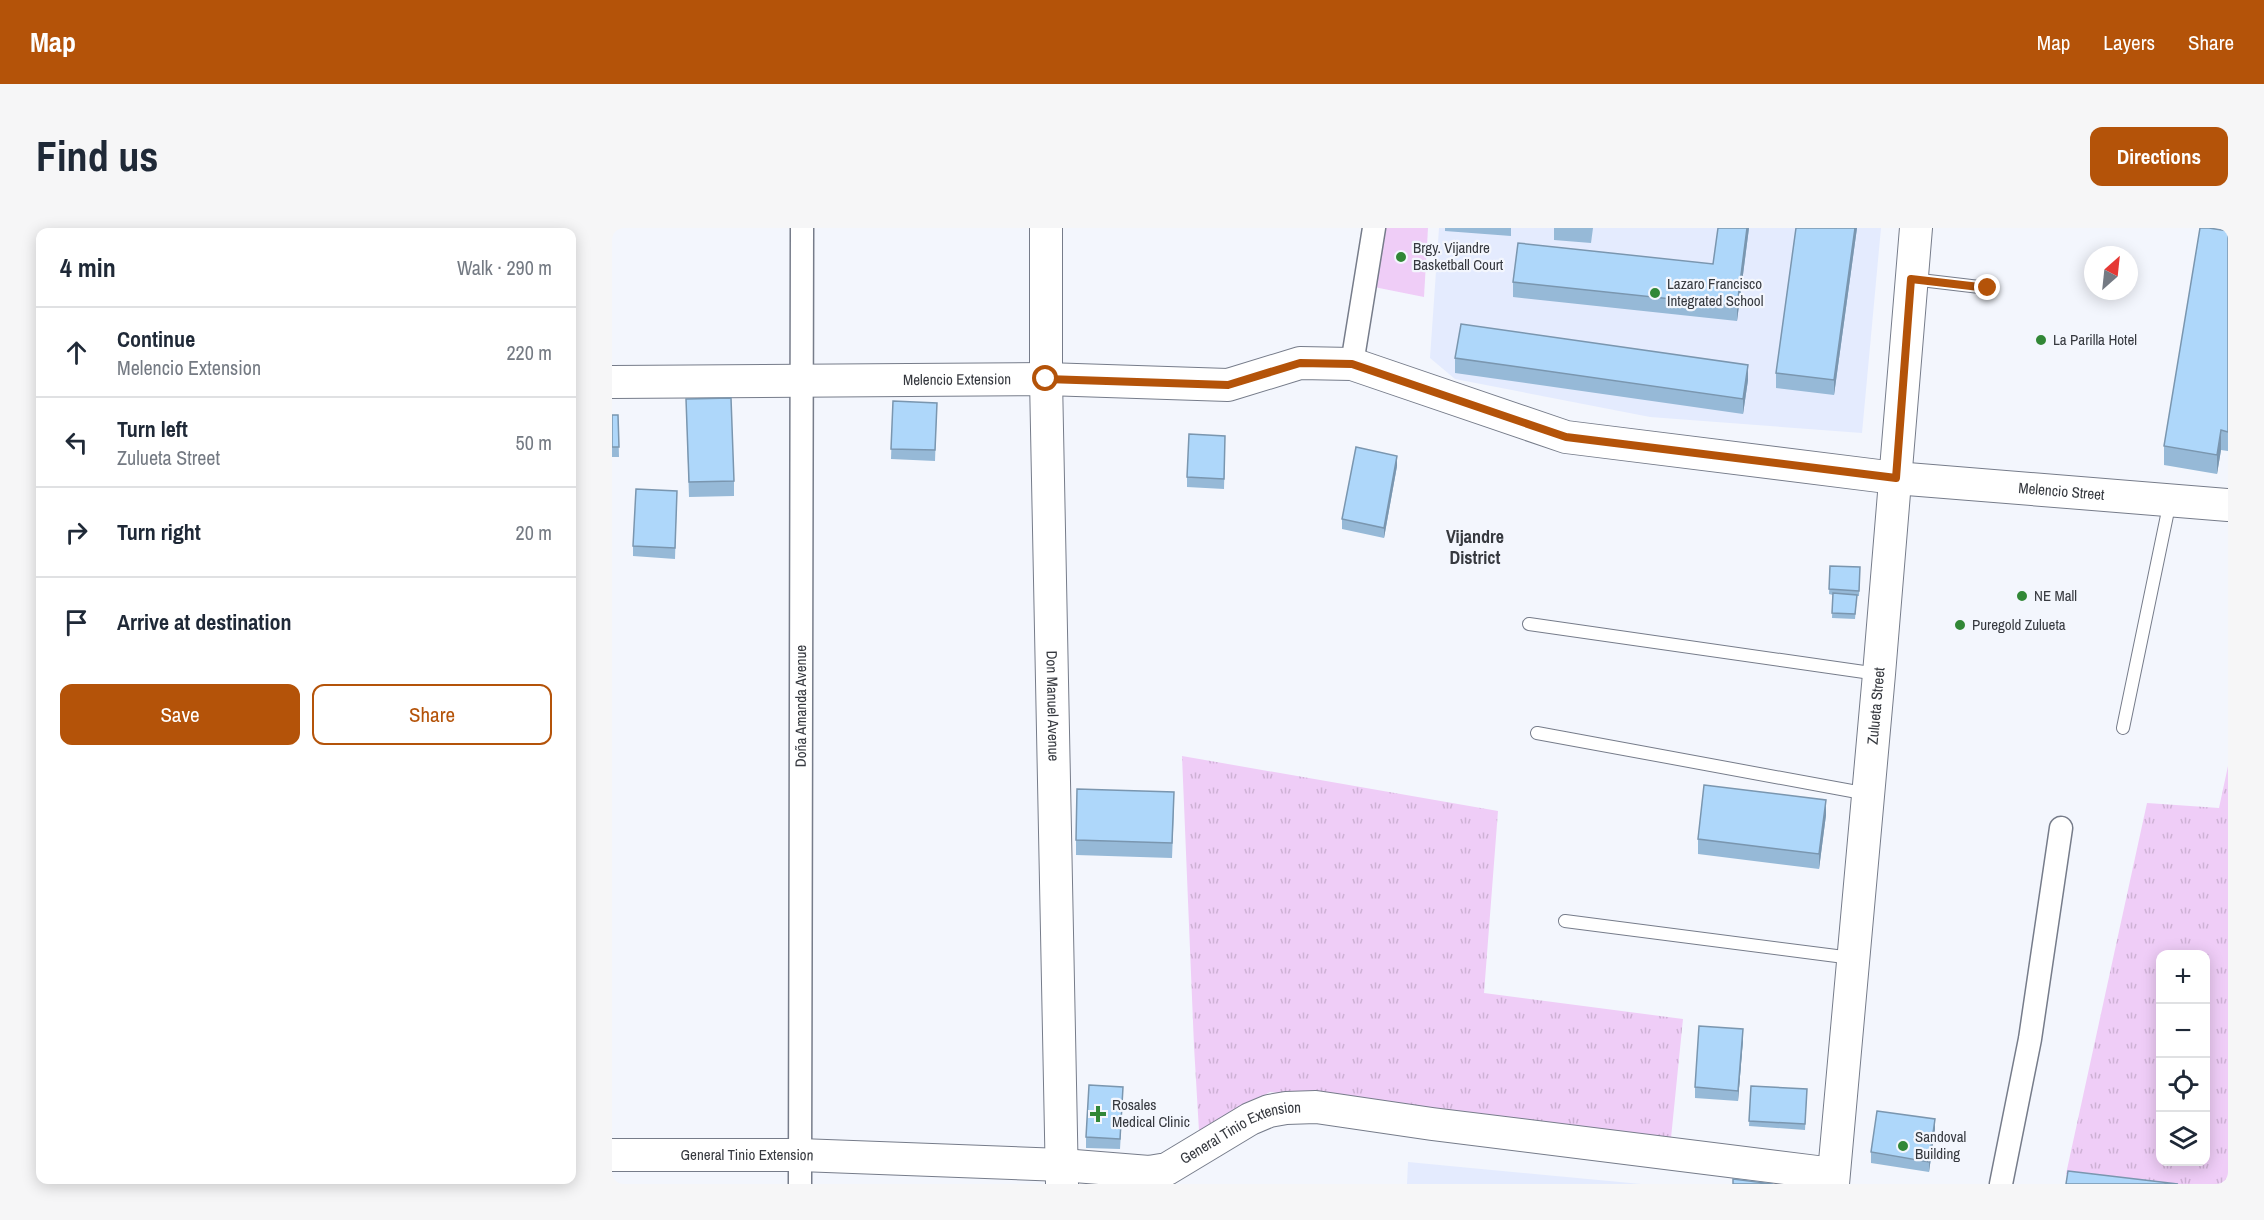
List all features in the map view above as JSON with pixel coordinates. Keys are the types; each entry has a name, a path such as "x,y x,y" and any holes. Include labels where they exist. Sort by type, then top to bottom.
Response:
{"street":[{"name":"Doña Amanda Avenue","path":"800,1169 802,228"},
{"name":"Don Manuel Avenue","path":"1046,228 1046,379 1062,1174"},
{"path":"1352,364 1374,228"},
{"name":"Zulueta Street","path":"1833,1179 1879,674 1916,228"},
{"name":"Melencio Extension","path":"612,382 1046,379 1228,385 1300,363 1352,364 1566,437 1896,478"},
{"name":"Melencio Street","path":"1896,478 2228,505"},
{"path":"2001,1184 2030,1039 2061,828"},
{"name":"General Tinio Extension","path":"612,1155 800,1169 1062,1174 1149,1172 1167,1169 1250,1119 1269,1111 1316,1107 1833,1179"}],"lane":[{"path":"1911,279 1988,288"},
{"path":"2123,728 2170,500"},
{"path":"1528,624 1879,674"},
{"path":"1537,733 1868,794"},
{"path":"1565,921 1853,958"}],"shaded area":[{"name":"Lazaro Francisco Integrated School","path":"1439,228 1881,228 1862,433 1650,417 1455,379 1430,358"},
{"path":"1408,1162 1641,1184 1407,1184"}],"green space":[{"name":"Brgy. Vijandre Basketball Court","path":"1382,228 1428,228 1424,297 1369,286"},
{"path":"1182,756 1498,811 1484,993 1683,1019 1671,1138 1270,1092 1199,1131"},
{"path":"2228,766 2228,1184 2129,1184 2066,1174 2147,803 2219,808"}],"building":[{"path":"1718,228 1747,228 1737,306 1513,282 1518,243 1713,264"},
{"path":"1796,228 1855,228 1834,380 1776,373"},
{"path":"2200,228 2228,231 2228,432 2221,430 2217,455 2164,446"},
{"path":"1461,324 1748,365 1743,399 1455,358"},
{"path":"731,398 734,481 689,482 686,399"},
{"path":"893,401 937,403 935,450 891,449"},
{"path":"612,415 618,415 619,447 612,447"},
{"path":"1189,434 1225,436 1224,479 1187,477"},
{"path":"1356,447 1397,456 1384,528 1342,519"},
{"path":"636,489 677,491 675,548 633,546"},
{"path":"1830,566 1860,567 1859,591 1829,589"},
{"path":"1833,593 1857,595 1855,614 1832,613"},
{"path":"1704,785 1826,800 1819,854 1698,839"},
{"path":"1077,789 1174,792 1172,843 1076,840"},
{"path":"1699,1026 1743,1029 1738,1091 1695,1087"},
{"path":"1089,1085 1123,1087 1120,1139 1086,1137"},
{"path":"1751,1086 1807,1089 1805,1124 1749,1121"},
{"name":"Sandoval Building","path":"1877,1111 1935,1119 1929,1162 1871,1152"},
{"path":"2068,1171 2178,1184 2066,1184"},
{"path":"1733,1179 1773,1184 1733,1184"}],"place":[{"name":"Brgy. Vijandre Basketball Court","path":"1401,257"},
{"name":"Lazaro Francisco Integrated School","path":"1655,293"},
{"name":"La Parilla Hotel","path":"2041,340"},
{"name":"NE Mall","path":"2022,596"},
{"name":"Puregold Zulueta","path":"1960,625"},
{"name":"Rosales Medical Clinic","path":"1098,1114"},
{"name":"Sandoval Building","path":"1903,1146"}],"district":[{"name":"Vijandre District","path":"1475,547"}],"route":[{"path":"1046,379 1228,385 1300,363 1352,364 1566,437 1896,478 1911,279 1988,288"}]}
